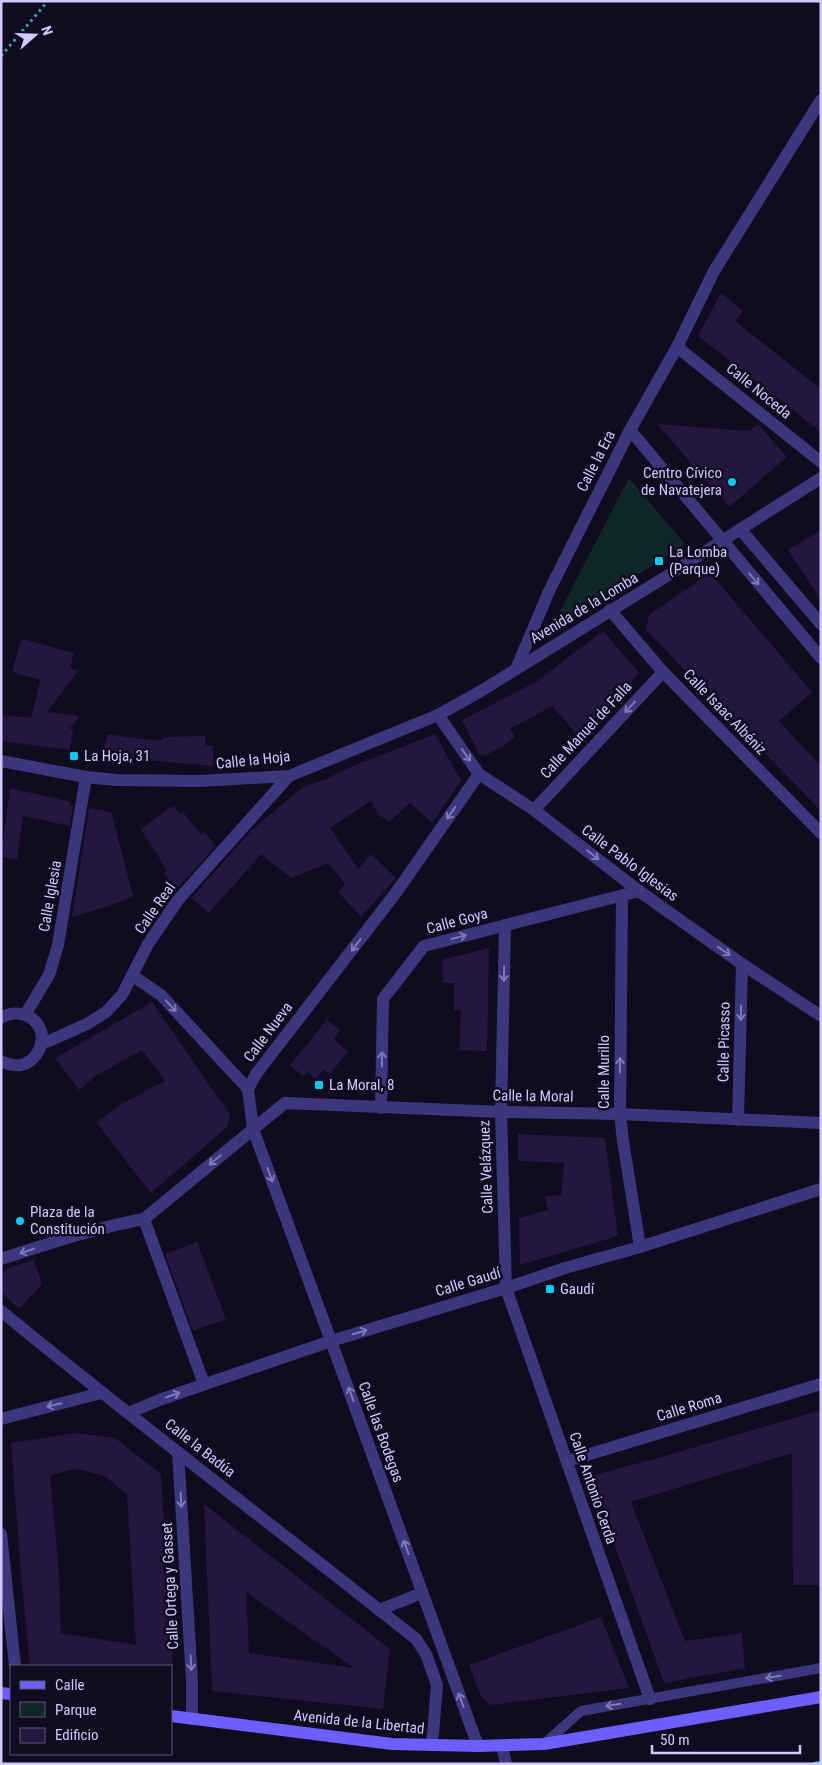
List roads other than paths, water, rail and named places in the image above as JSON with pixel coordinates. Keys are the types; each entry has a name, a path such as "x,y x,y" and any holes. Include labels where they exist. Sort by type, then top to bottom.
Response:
{"main road":[{"name":"Avenida de la Libertad","path":"172,1716 392,1744 478,1746 544,1744 821,1698"}],"street":[{"name":"Calle la Era","path":"516,669 550,589 630,430 677,347 714,271 821,100"},
{"name":"Calle Noceda","path":"677,347 821,462"},
{"path":"630,430 821,658"},
{"name":"Avenida de la Lomba","path":"516,669 741,530 821,478"},
{"path":"741,530 821,624"},
{"name":"Calle Isaac Albéniz","path":"610,610 663,672 821,833"},
{"name":"Calle la Hoja","path":"1,761 86,777 116,780 199,781 289,776 438,715 516,669"},
{"name":"Calle Manuel de Falla","path":"534,810 663,672"},
{"name":"Calle Pablo Iglesias","path":"438,715 479,774 534,810 639,891 742,964 821,1016"},
{"name":"Calle Nueva","path":"248,1089 256,1074 395,894 479,774"},
{"name":"Calle Real","path":"41,1043 87,1024 106,1012 122,996 148,944 178,900 289,776"},
{"name":"Calle Iglesia","path":"25,1015 49,975 58,945 86,777"},
{"name":"Calle Goya","path":"381,1108 383,999 424,946 639,891"},
{"name":"Calle Murillo","path":"622,896 620,1114 640,1247"},
{"name":"Calle Velázquez","path":"506,925 501,1112 506,1288"},
{"name":"Calle Picasso","path":"738,1120 742,964"},
{"path":"1,1259 52,1242 119,1224 144,1220 253,1129 248,1089 161,995 133,976"},
{"path":"1,1018 7,1014 25,1015 35,1022 41,1031 41,1043 38,1054 30,1062 10,1065 1,1061"},
{"name":"Calle la Moral","path":"253,1129 285,1104 501,1112 620,1114 821,1123"},
{"name":"Calle las Bodegas","path":"253,1129 332,1341 478,1746"},
{"name":"Calle Gaudí","path":"128,1413 204,1384 332,1341 565,1268 640,1247 821,1189"},
{"path":"144,1220 204,1384"},
{"name":"Calle Antonio Cerda","path":"506,1288 650,1699"},
{"name":"Calle la Badúa","path":"1,1311 101,1392 416,1639 426,1654 437,1684 432,1745"},
{"name":"Calle Roma","path":"566,1461 821,1384"},
{"path":"1,1419 101,1392"},
{"name":"Calle Ortega y Gasset","path":"178,1452 192,1682 192,1719"},
{"path":"1,1534 15,1665"},
{"path":"379,1610 422,1593"},
{"path":"416,1639 447,1661"},
{"path":"502,1745 506,1764"}],"lane":[{"path":"544,1744 581,1711 821,1668"}],"railway":[{"path":"813,1764 821,1763"}],"place":[{"name":"Centro Cívico de Navatejera","path":"732,482"},
{"name":"La Lomba (Parque)","path":"659,561"},
{"name":"La Hoja, 31","path":"74,756"},
{"name":"La Moral, 8","path":"319,1085"},
{"name":"Plaza de la Constitución","path":"20,1221"},
{"name":"Gaudí","path":"550,1289"}]}
